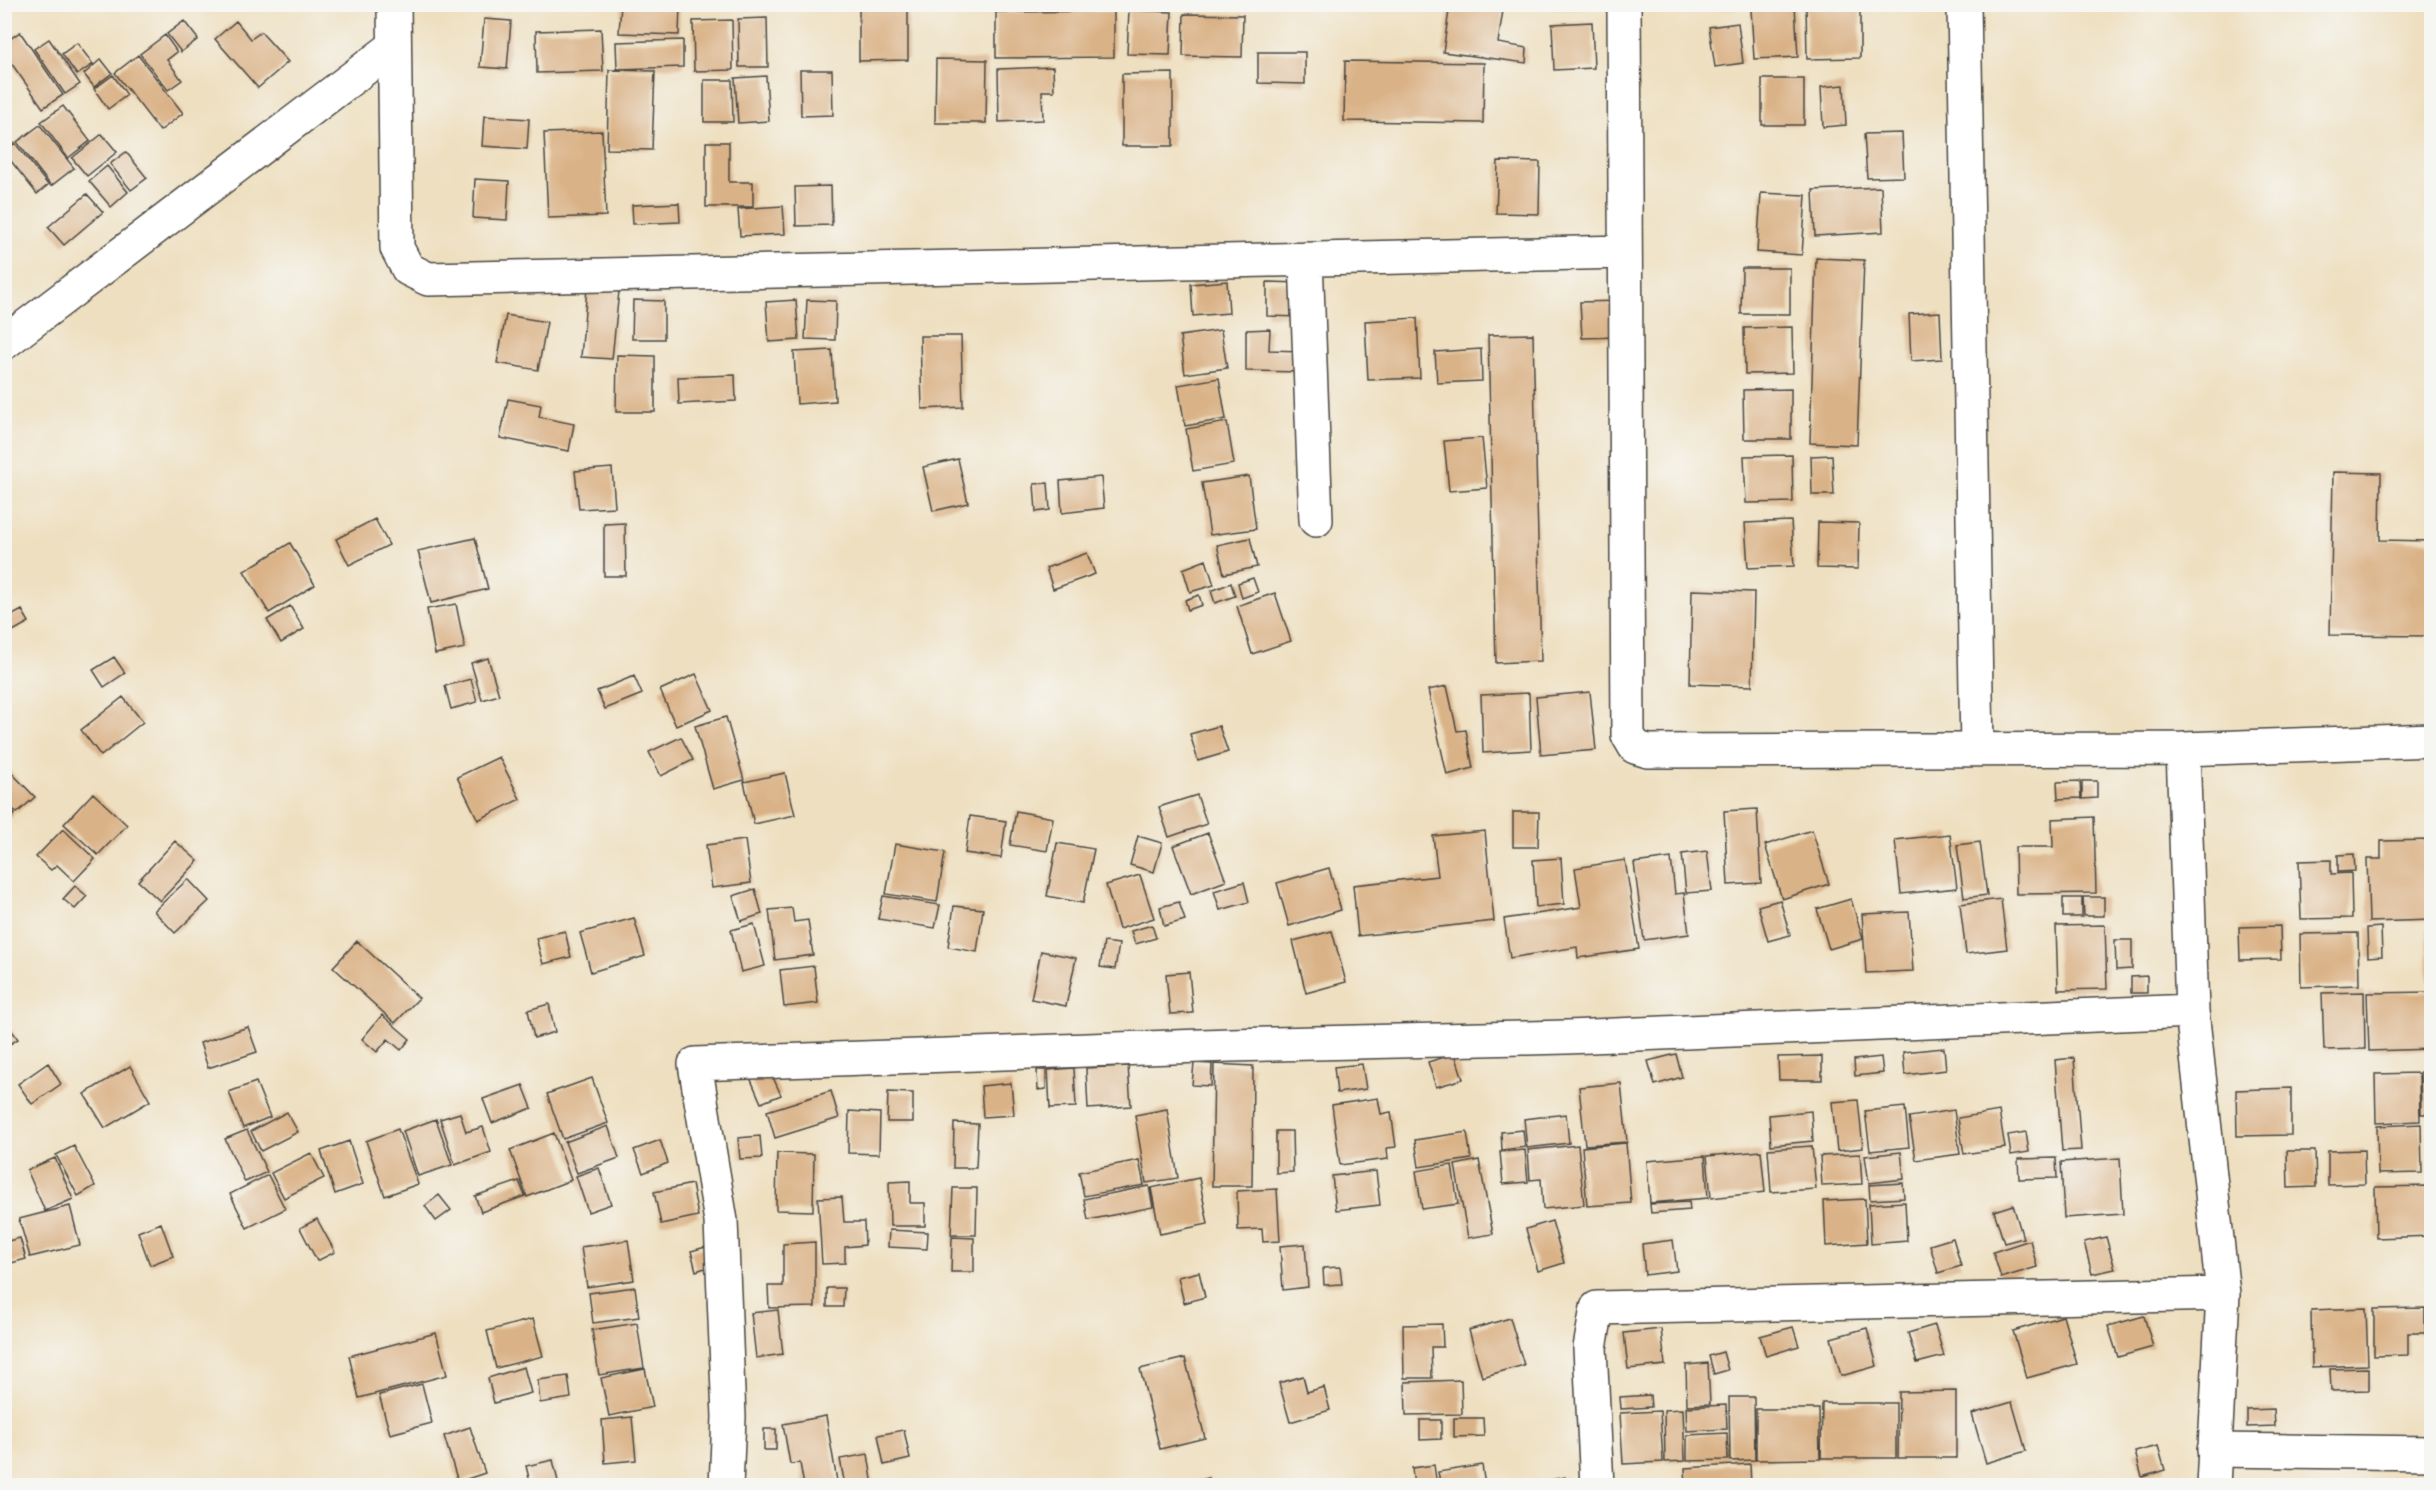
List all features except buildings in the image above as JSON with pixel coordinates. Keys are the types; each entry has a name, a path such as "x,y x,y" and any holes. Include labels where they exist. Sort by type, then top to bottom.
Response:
{"street":[{"path":"394,4 397,248 408,268 428,279 1624,252"},
{"path":"1624,4 1628,735 1635,747 1648,751 2183,749 2432,740"},
{"path":"1964,4 1977,749"},
{"path":"4,343 393,47"},
{"path":"1306,259 1316,520"},
{"path":"2183,749 2192,1011 2223,1294 2212,1485"},
{"path":"726,1485 729,1417 721,1221 695,1064 1230,1045 1568,1037 2192,1011"},
{"path":"1598,1485 1590,1348 1597,1308 2223,1294"},
{"path":"2214,1450 2432,1453"}]}
